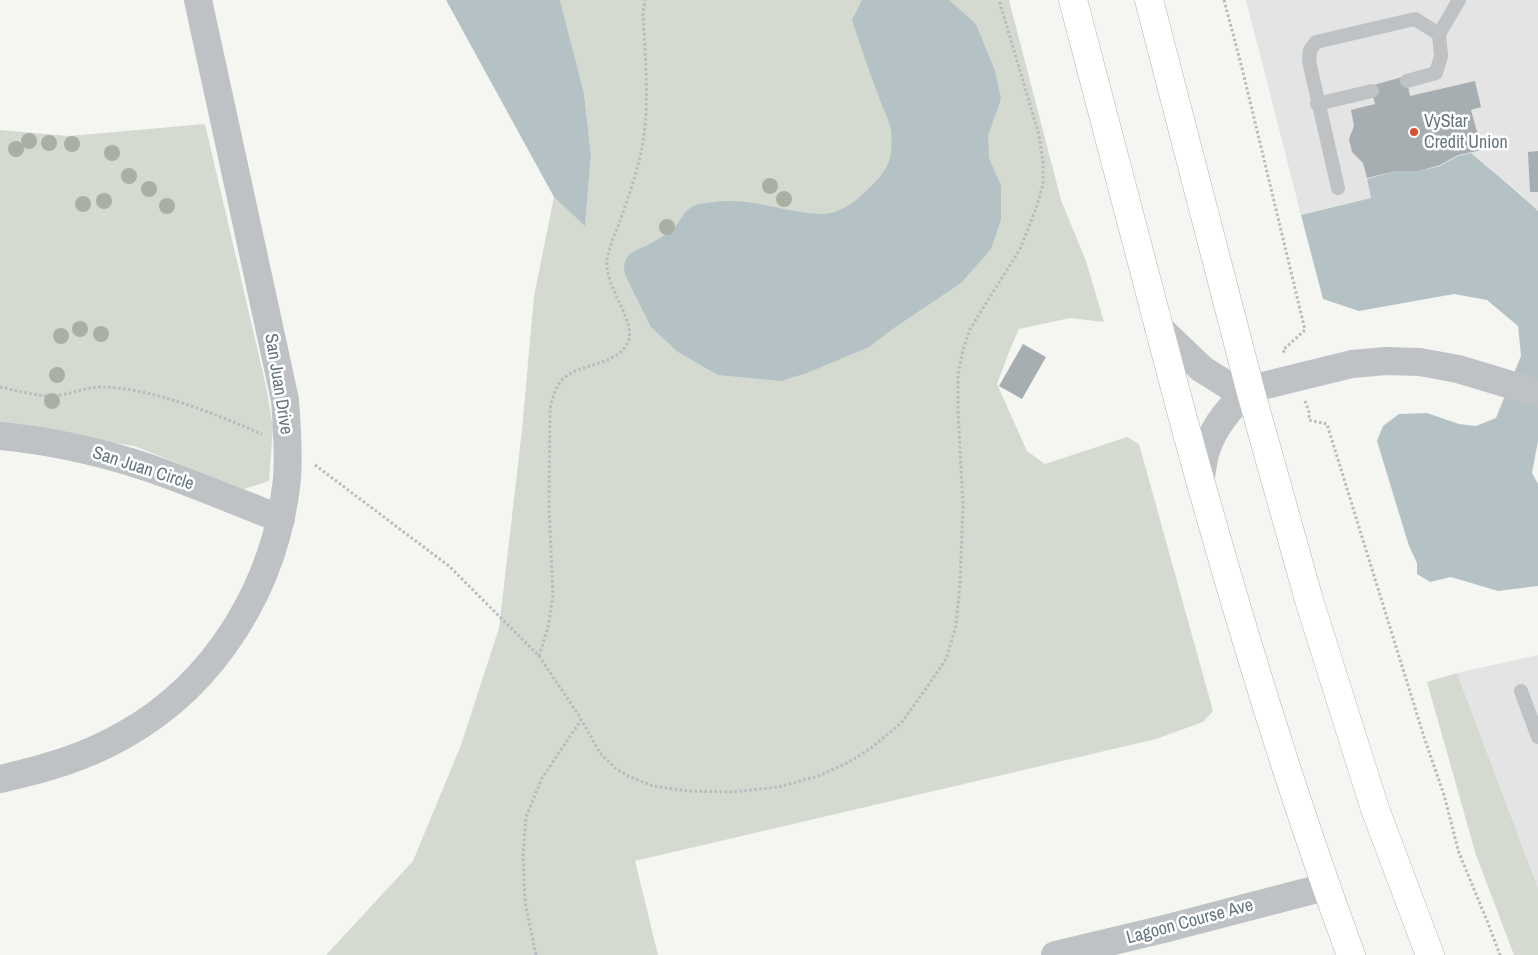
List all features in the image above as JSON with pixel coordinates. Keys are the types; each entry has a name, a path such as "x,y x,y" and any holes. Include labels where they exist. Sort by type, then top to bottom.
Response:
{"main road":[{"path":"1073,0 1158,327 1232,596 1284,764 1351,955"},
{"path":"1149,0 1250,389 1309,600 1375,809 1430,955"}],"street":[{"name":"San Juan Drive","path":"0,780 51,767 85,754 120,737 162,709 196,679 225,645 243,617 266,568 281,519 287,479 288,444 285,400 198,0"},
{"path":"1158,327 1202,369 1228,386 1250,389 1352,364 1386,361 1420,362 1458,369 1538,393"},
{"path":"1200,482 1206,449 1216,427 1233,404 1250,389"},
{"name":"San Juan Circle","path":"0,436 24,438 78,448 149,468 281,519"},
{"name":"Lagoon Course Ave","path":"1055,955 1326,887"}],"lane":[{"path":"1407,81 1436,73 1441,56 1439,34 1459,0"},
{"path":"1338,188 1308,61 1310,50 1316,42 1415,20 1439,34"},
{"path":"1317,104 1372,91"},
{"path":"1521,691 1538,737"}],"path":[{"path":"539,656 548,628 553,595 549,508 550,409 553,396 562,380 573,373 620,353 628,345 631,336 630,326 609,278 607,262 642,149 647,108 643,13 645,0"},
{"path":"0,387 42,396 62,395 100,387 152,394 224,418 288,444 449,566 539,656 600,753 615,768 628,776 653,786 689,791 732,792 778,787 818,776 849,762 871,748 901,723 946,660 956,626 960,584 963,505 958,411 958,375 962,350 970,329 1020,249 1036,209 1043,184 1043,163 1039,135 1000,0"},
{"path":"1224,0 1305,330 1283,350 1309,412 1309,420 1327,424 1424,737 1444,795 1459,853 1500,955"},
{"path":"536,955 525,902 523,855 526,817 542,778 581,720"}],"shaded area":[{"path":"446,0 560,0 584,93 591,155 585,226 554,197"},
{"path":"560,0 1009,0 1061,200 1086,261 1104,322 1070,318 1019,329 997,384 1027,451 1045,464 1127,437 1139,444 1213,711 1203,722 1156,739 635,861 658,955 326,955 413,861 461,745 499,628 522,430 534,296 554,197 585,225 591,155 584,93"},
{"path":"862,0 949,0 976,24 995,71 1001,99 988,136 989,158 1001,186 1001,220 991,249 961,283 869,347 807,373 781,381 718,375 678,352 651,327 625,275 625,261 631,253 665,235 675,227 687,210 699,204 741,201 805,213 825,214 837,211 859,198 878,179 885,170 890,158 892,146 891,131 852,20"},
{"path":"1246,0 1538,0 1538,211 1520,193 1471,153 1458,156 1440,166 1419,171 1396,171 1367,179 1371,198 1301,215"},
{"path":"205,124 266,386 273,427 269,481 244,489 134,446 0,425 0,130 69,136"},
{"path":"1471,153 1538,211 1538,441 1532,473 1538,484 1538,586 1498,591 1451,577 1430,582 1417,574 1417,563 1409,546 1377,441 1383,426 1399,414 1427,413 1459,424 1476,426 1496,418 1521,356 1518,326 1487,300 1454,294 1359,311 1323,299 1301,215 1371,198 1367,179 1396,171 1419,171 1440,166 1458,156"},
{"path":"1538,655 1538,888 1457,673"},
{"path":"1457,673 1538,888 1538,955 1514,955 1476,855 1427,682"}],"building":[{"name":"VyStar Credit Union","path":"1406,76 1410,96 1475,81 1481,107 1471,110 1482,150 1458,155 1440,165 1419,171 1396,171 1367,178 1363,163 1352,152 1349,139 1354,126 1351,110 1375,104 1370,86"},
{"path":"1538,151 1538,192 1530,192 1528,152"},
{"path":"1023,344 1046,357 1022,399 999,386"}],"place":[{"name":"VyStar Credit Union","path":"1414,132"}]}
